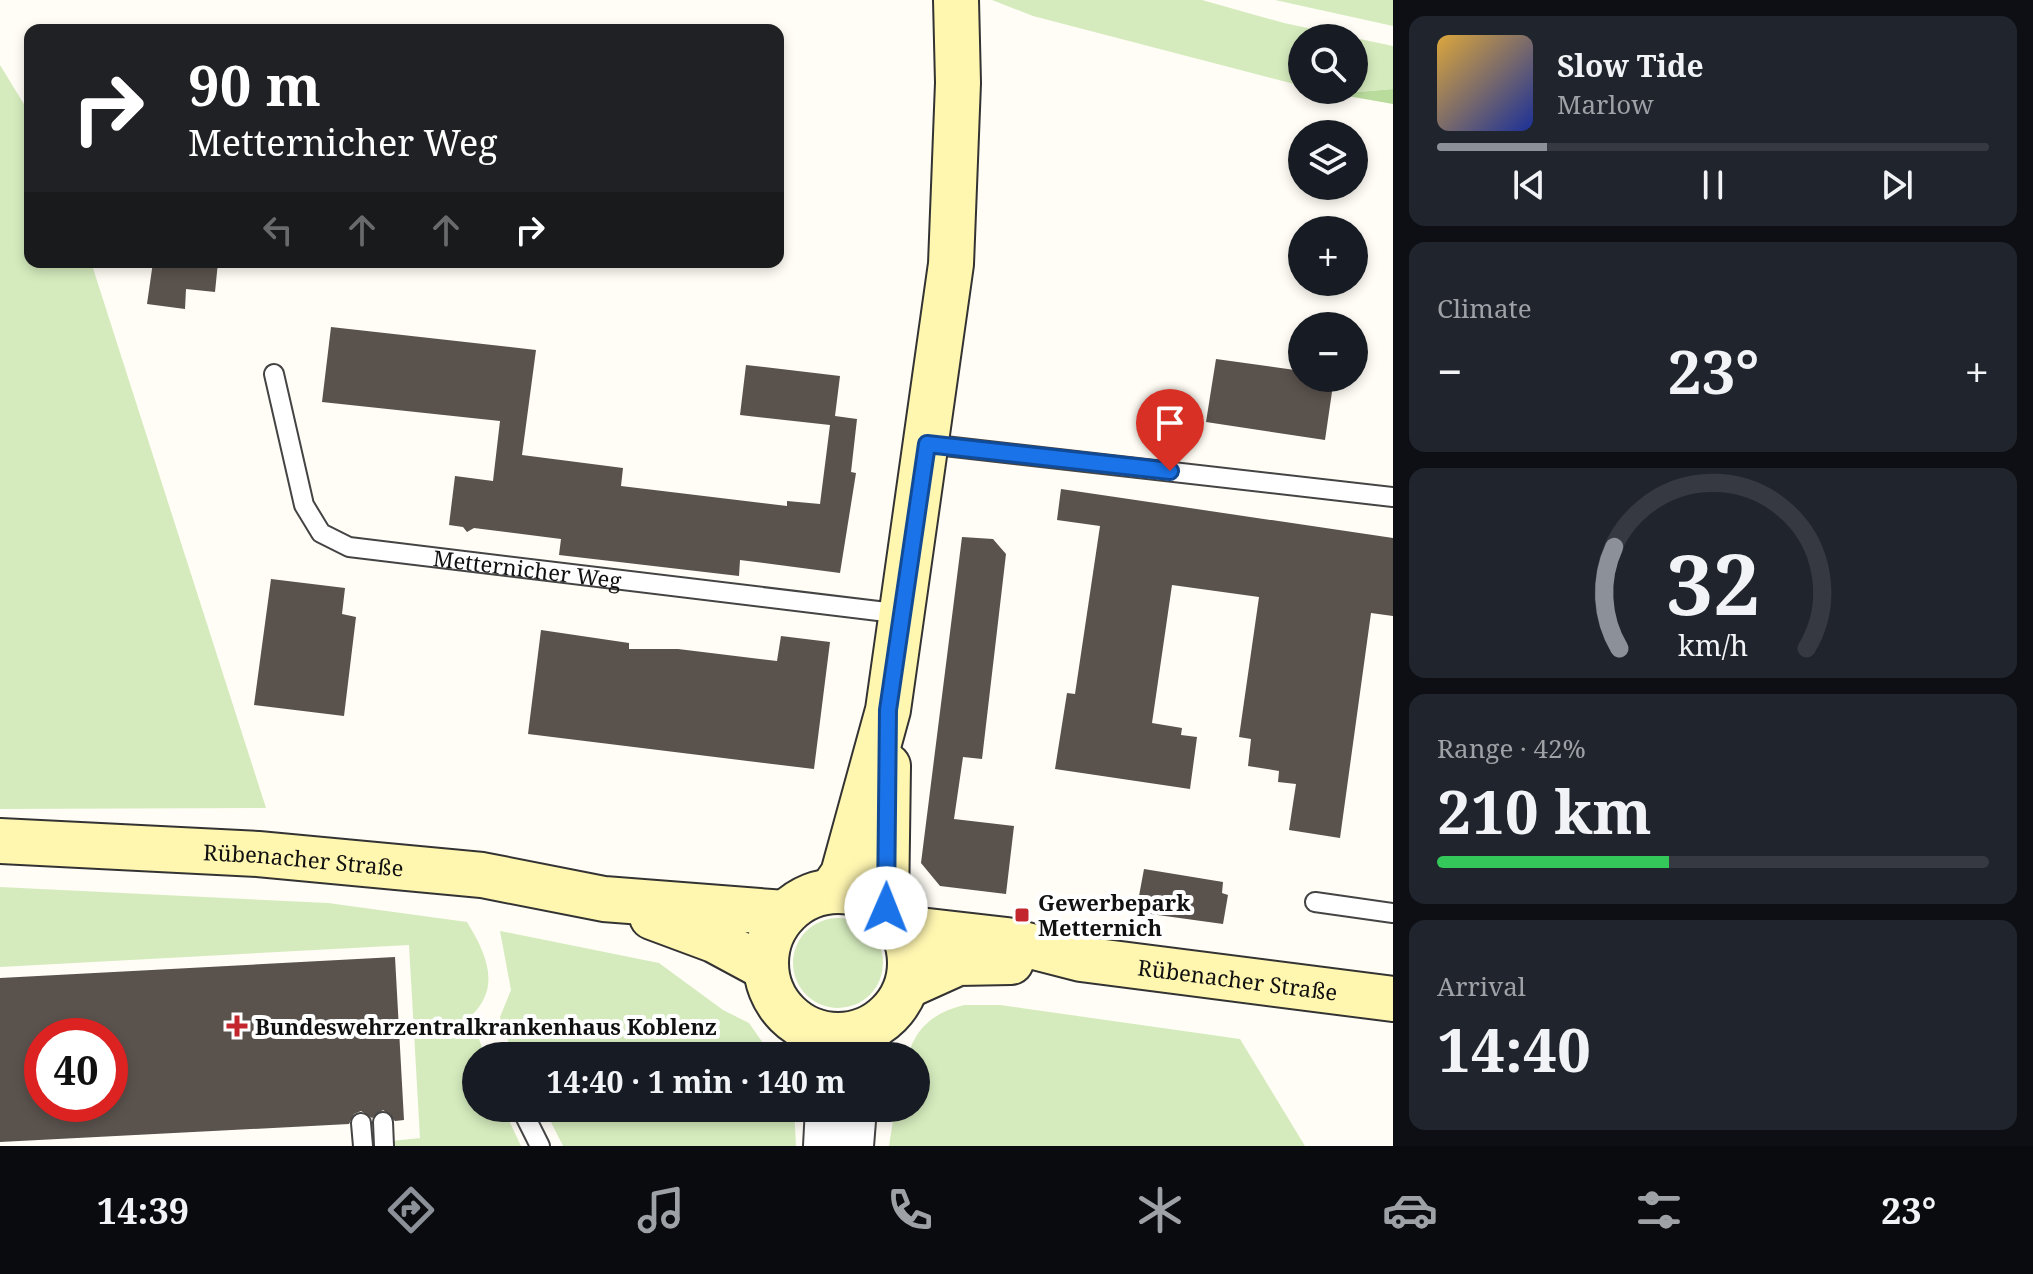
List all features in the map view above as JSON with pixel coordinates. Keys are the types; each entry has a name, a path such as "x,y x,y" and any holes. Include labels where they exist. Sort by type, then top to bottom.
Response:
{"main road":[{"path":"888,710 894,918 911,966 907,986 866,1042 846,1035 822,1033 809,1040 773,998 766,968 774,930 785,913 798,902 832,890 843,874 888,710 904,614 952,249 958,83 956,0"},
{"name":"Rübenacher Straße","path":"0,841 258,854 482,875 604,899 785,913"},
{"name":"Rübenacher Straße","path":"832,890 851,891 894,918 1007,940 1081,959 1393,999"},
{"name":"Rübenacher Straße","path":"604,899 714,940 766,968"},
{"name":"Rübenacher Straße","path":"907,986 958,963 1081,959"}],"street":[{"path":"823,1146 824,1122"},
{"path":"854,1146 856,1122"}],"lane":[{"name":"Metternicher Weg","path":"274,374 304,505 321,533 349,547 904,614"},
{"path":"927,444 1393,497"},
{"path":"1315,902 1393,913"},
{"path":"383,1122 384,1146"},
{"path":"528,1122 540,1146"},
{"path":"361,1123 363,1146"}],"green space":[{"path":"992,0 1202,0 1289,24 1288,82 1033,16"},
{"path":"1275,0 1393,0 1393,26"},
{"path":"1368,41 1393,46 1393,89 1368,91"},
{"path":"0,65 24,104 24,268 93,268 266,808 0,809"},
{"path":"1393,89 1393,104 1368,100 1368,91"},
{"path":"0,887 328,903 467,922 485,958 488,982 481,1005 471,1016 480,1042 462,1042 462,1122 510,1122 521,1146 392,1146 392,1141 420,1138 409,945 0,967"},
{"path":"838,918 855,922 870,931 879,946 883,963 879,980 870,995 855,1004 838,1008 821,1004 806,995 797,980 793,963 797,946 806,931 821,922"},
{"path":"500,931 659,963 723,1010 749,1023 762,1042 508,1042 500,1017 511,990"},
{"path":"964,1005 1000,1005 1240,1039 1305,1146 889,1146 893,1122 930,1122 930,1042 913,1042 928,1022"},
{"path":"551,1122 795,1122 796,1146 563,1146"}],"building":[{"path":"152,268 217,268 215,292 186,289 185,309 147,304"},
{"path":"331,327 536,350 522,455 623,468 621,486 787,506 787,501 820,504 830,425 740,415 746,365 840,376 835,416 857,419 851,472 856,473 840,573 740,560 739,576 559,555 561,539 474,528 467,532 463,527 449,525 455,476 493,481 500,421 322,402"},
{"path":"1216,359 1288,369 1288,392 1332,392 1325,440 1206,422"},
{"path":"1061,489 1393,538 1393,616 1371,613 1340,838 1289,830 1296,784 1278,782 1279,771 1248,766 1251,739 1239,737 1259,597 1172,585 1152,723 1182,728 1181,735 1197,737 1190,789 1055,769 1067,693 1075,694 1100,526 1057,520"},
{"path":"962,537 993,539 1006,554 982,759 963,757 954,819 1014,826 1006,894 940,886 921,863"},
{"path":"271,579 345,588 342,614 356,617 344,716 254,705"},
{"path":"541,630 629,643 629,649 678,649 777,661 781,636 830,642 814,769 528,734"},
{"path":"1144,869 1223,882 1222,893 1228,895 1223,924 1136,912"},
{"path":"395,957 404,1120 395,1121 383,1110 372,1118 361,1111 354,1114 349,1124 0,1142 0,978"}],"place":[{"name":"Gewerbepark Metternich","path":"1022,915"},
{"name":"Bundeswehrzentralkrankenhaus Koblenz","path":"237,1026"}],"route":[{"path":"886,908 888,710 927,444 1170,471"}]}
